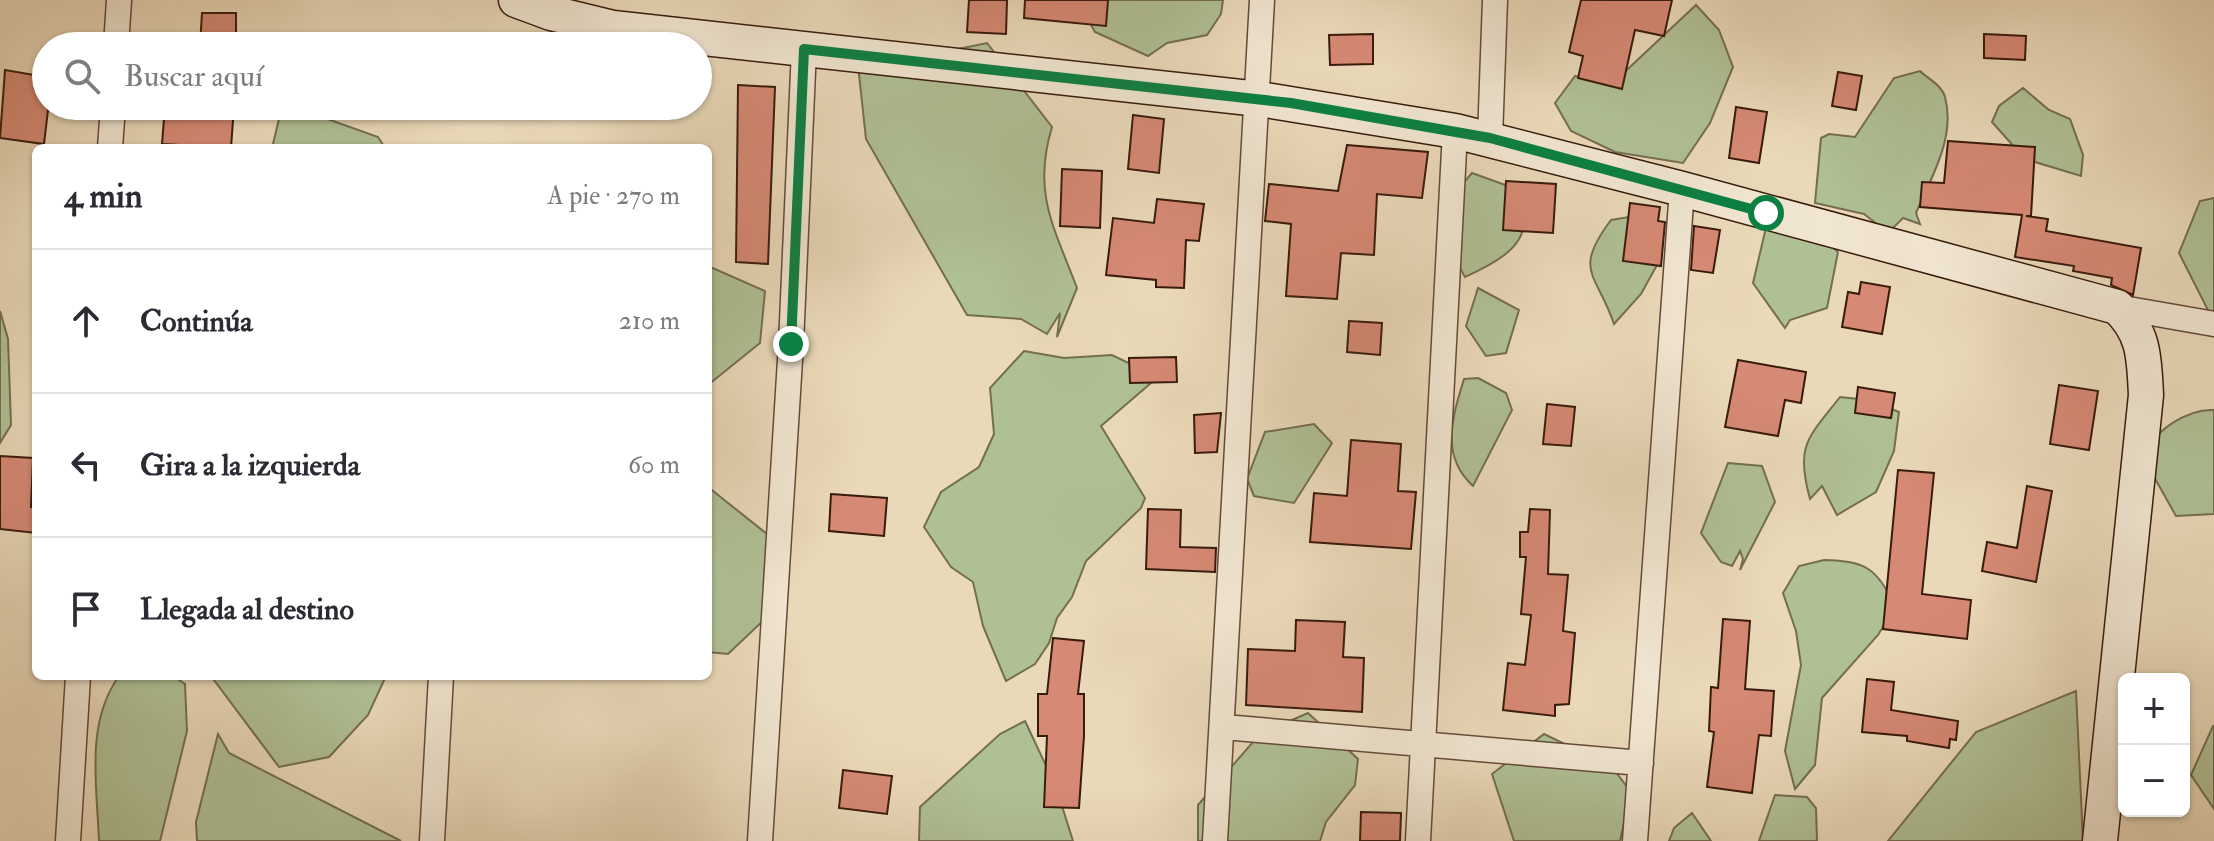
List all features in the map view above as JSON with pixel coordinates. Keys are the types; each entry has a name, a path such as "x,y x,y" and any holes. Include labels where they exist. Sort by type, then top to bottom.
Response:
{"main road":[{"path":"516,0 551,13 613,28 649,32"},
{"path":"712,39 1259,99 1455,131 2117,307 2133,322 2142,340 2146,395 2100,841"}],"street":[{"path":"117,32 119,0"},
{"path":"1215,841 1224,727 1262,0"},
{"path":"1490,138 1495,0"},
{"path":"760,841 791,344 804,49"},
{"path":"110,144 112,120"},
{"path":"1418,841 1455,131"},
{"path":"1635,841 1682,189"},
{"path":"2117,307 2214,324"},
{"path":"68,841 78,680"},
{"path":"432,841 441,680"},
{"path":"1224,727 1641,763"}],"green space":[{"path":"1077,0 1223,0 1221,14 1207,35 1167,43 1148,56 1095,32"},
{"path":"1696,5 1719,30 1733,67 1710,123 1683,163 1615,152 1571,131 1555,103 1575,76 1614,82"},
{"path":"987,43 1052,127 1046,150 1045,191 1054,228 1077,288 1057,337 1060,313 1047,334 1021,319 967,315 866,139 857,56 938,53"},
{"path":"1920,71 1941,89 1948,112 1945,142 1916,213 1920,224 1903,218 1888,233 1864,214 1815,203 1821,138 1829,134 1855,137 1894,78"},
{"path":"2023,88 2049,110 2070,119 2083,155 2081,176 2025,159 1992,122 1999,106"},
{"path":"279,120 330,120 378,137 382,144 273,144"},
{"path":"1472,173 1511,187 1522,213 1523,228 1520,238 1504,255 1465,277 1438,228 1446,203"},
{"path":"2214,198 2214,322 2179,253 2200,201"},
{"path":"1629,217 1657,265 1641,294 1614,324 1595,282 1590,262 1599,237 1611,220"},
{"path":"1768,219 1807,225 1838,252 1827,308 1790,320 1785,328 1753,283"},
{"path":"712,268 765,291 760,343 712,382"},
{"path":"1478,288 1519,310 1506,353 1486,356 1466,326"},
{"path":"0,311 8,339 11,425 0,443"},
{"path":"1024,351 1064,358 1112,355 1158,377 1101,426 1145,498 1141,508 1086,561 1072,597 1057,618 1049,643 1035,664 1006,681 983,626 973,582 951,567 924,527 941,492 979,467 994,434 990,388"},
{"path":"1478,378 1506,393 1512,410 1473,486 1456,462 1452,436 1464,379"},
{"path":"1840,397 1868,400 1899,412 1894,451 1876,492 1837,515 1822,486 1810,499 1804,454 1812,433"},
{"path":"2214,410 2214,514 2176,516 2144,459 2154,439 2172,424 2193,413"},
{"path":"1314,424 1332,443 1294,503 1254,496 1247,479 1265,432"},
{"path":"1728,463 1762,466 1775,502 1740,570 1743,559 1740,551 1732,566 1721,562 1701,533"},
{"path":"712,490 767,534 769,615 728,654 712,652"},
{"path":"1824,560 1850,562 1868,569 1882,583 1895,607 1878,635 1822,698 1815,765 1795,789 1785,751 1801,665 1796,631 1783,593 1799,566"},
{"path":"117,680 179,680 185,684 187,731 160,841 99,841 95,777 97,734 108,694"},
{"path":"214,680 384,680 368,715 329,757 279,767"},
{"path":"2076,691 2083,841 1888,841 1976,732"},
{"path":"1308,713 1358,759 1355,785 1326,822 1320,841 1198,841 1198,805 1260,734"},
{"path":"1025,721 1056,787 1073,841 919,841 920,807 1000,734"},
{"path":"2214,726 2214,809 2191,775"},
{"path":"218,734 229,753 401,841 197,841 196,822"},
{"path":"1544,734 1612,767 1631,792 1620,841 1514,841 1492,774"},
{"path":"1775,795 1807,797 1816,808 1817,841 1759,841"},
{"path":"1692,813 1711,841 1669,841 1674,828"}],"building":[{"path":"969,0 1007,0 1006,34 967,32"},
{"path":"1025,0 1108,0 1106,26 1024,18"},
{"path":"1581,0 1672,0 1664,36 1635,30 1622,89 1578,78 1583,56 1569,52"},
{"path":"202,13 236,13 236,32 201,32"},
{"path":"1373,34 1373,64 1330,65 1329,35"},
{"path":"1984,34 2026,36 2025,60 1984,58"},
{"path":"5,70 32,75 32,120 47,120 44,144 0,138"},
{"path":"1838,72 1862,76 1856,110 1832,106"},
{"path":"738,85 775,87 768,264 736,262"},
{"path":"1736,107 1767,112 1759,163 1729,158"},
{"path":"1133,115 1164,119 1159,173 1128,169"},
{"path":"164,120 233,120 231,144 162,144"},
{"path":"1948,141 2035,147 2031,216 2026,216 2048,219 2046,231 2141,248 2133,295 2111,285 2112,278 2073,271 2074,266 2015,257 2022,215 1920,207 1922,182 1944,183"},
{"path":"1347,145 1428,152 1422,198 1377,194 1374,255 1341,253 1337,299 1286,296 1291,224 1265,221 1269,184 1338,191"},
{"path":"1062,169 1102,171 1100,228 1060,226"},
{"path":"1506,181 1556,184 1553,233 1503,230"},
{"path":"1157,199 1204,204 1199,241 1186,240 1184,288 1156,287 1156,280 1106,275 1113,218 1154,223"},
{"path":"1630,203 1660,207 1658,221 1665,222 1661,266 1623,261"},
{"path":"1694,226 1720,230 1713,273 1691,270"},
{"path":"1861,282 1890,287 1882,334 1842,327 1848,292 1859,294"},
{"path":"1349,321 1382,323 1380,355 1347,352"},
{"path":"1176,357 1177,382 1130,383 1129,358"},
{"path":"1738,360 1806,372 1801,403 1785,400 1778,436 1725,427"},
{"path":"2059,385 2098,391 2089,450 2050,444"},
{"path":"1858,387 1895,393 1891,418 1855,413"},
{"path":"1547,404 1575,407 1571,446 1543,444"},
{"path":"1221,413 1217,452 1195,453 1194,415"},
{"path":"1351,440 1401,444 1398,491 1416,492 1411,549 1310,542 1314,493 1347,496"},
{"path":"0,456 32,458 32,533 0,529"},
{"path":"1898,470 1934,473 1922,594 1971,600 1967,639 1883,629"},
{"path":"2027,486 2052,491 2036,582 1982,571 1987,542 2017,548"},
{"path":"831,494 887,498 884,536 829,531"},
{"path":"1148,509 1181,510 1180,547 1216,548 1215,572 1146,569"},
{"path":"1530,509 1550,510 1548,574 1568,575 1563,631 1575,633 1569,704 1555,705 1555,716 1503,710 1508,663 1525,665 1531,615 1521,614 1526,557 1520,557 1520,532 1528,532"},
{"path":"1723,619 1750,621 1745,689 1774,691 1771,736 1759,735 1752,793 1707,787 1714,732 1709,731 1711,687 1718,688"},
{"path":"1296,620 1345,622 1343,657 1364,658 1362,712 1246,705 1248,649 1295,651"},
{"path":"1053,638 1084,641 1078,694 1084,694 1079,808 1044,807 1047,736 1038,736 1038,694 1047,694"},
{"path":"1867,679 1894,682 1891,710 1958,721 1956,740 1950,739 1949,748 1907,741 1907,736 1862,732"},
{"path":"843,770 892,776 887,814 839,808"},
{"path":"1361,812 1401,813 1400,841 1360,841"}],"route":[{"path":"791,344 804,49 1291,103 1490,138 1766,213"}]}
